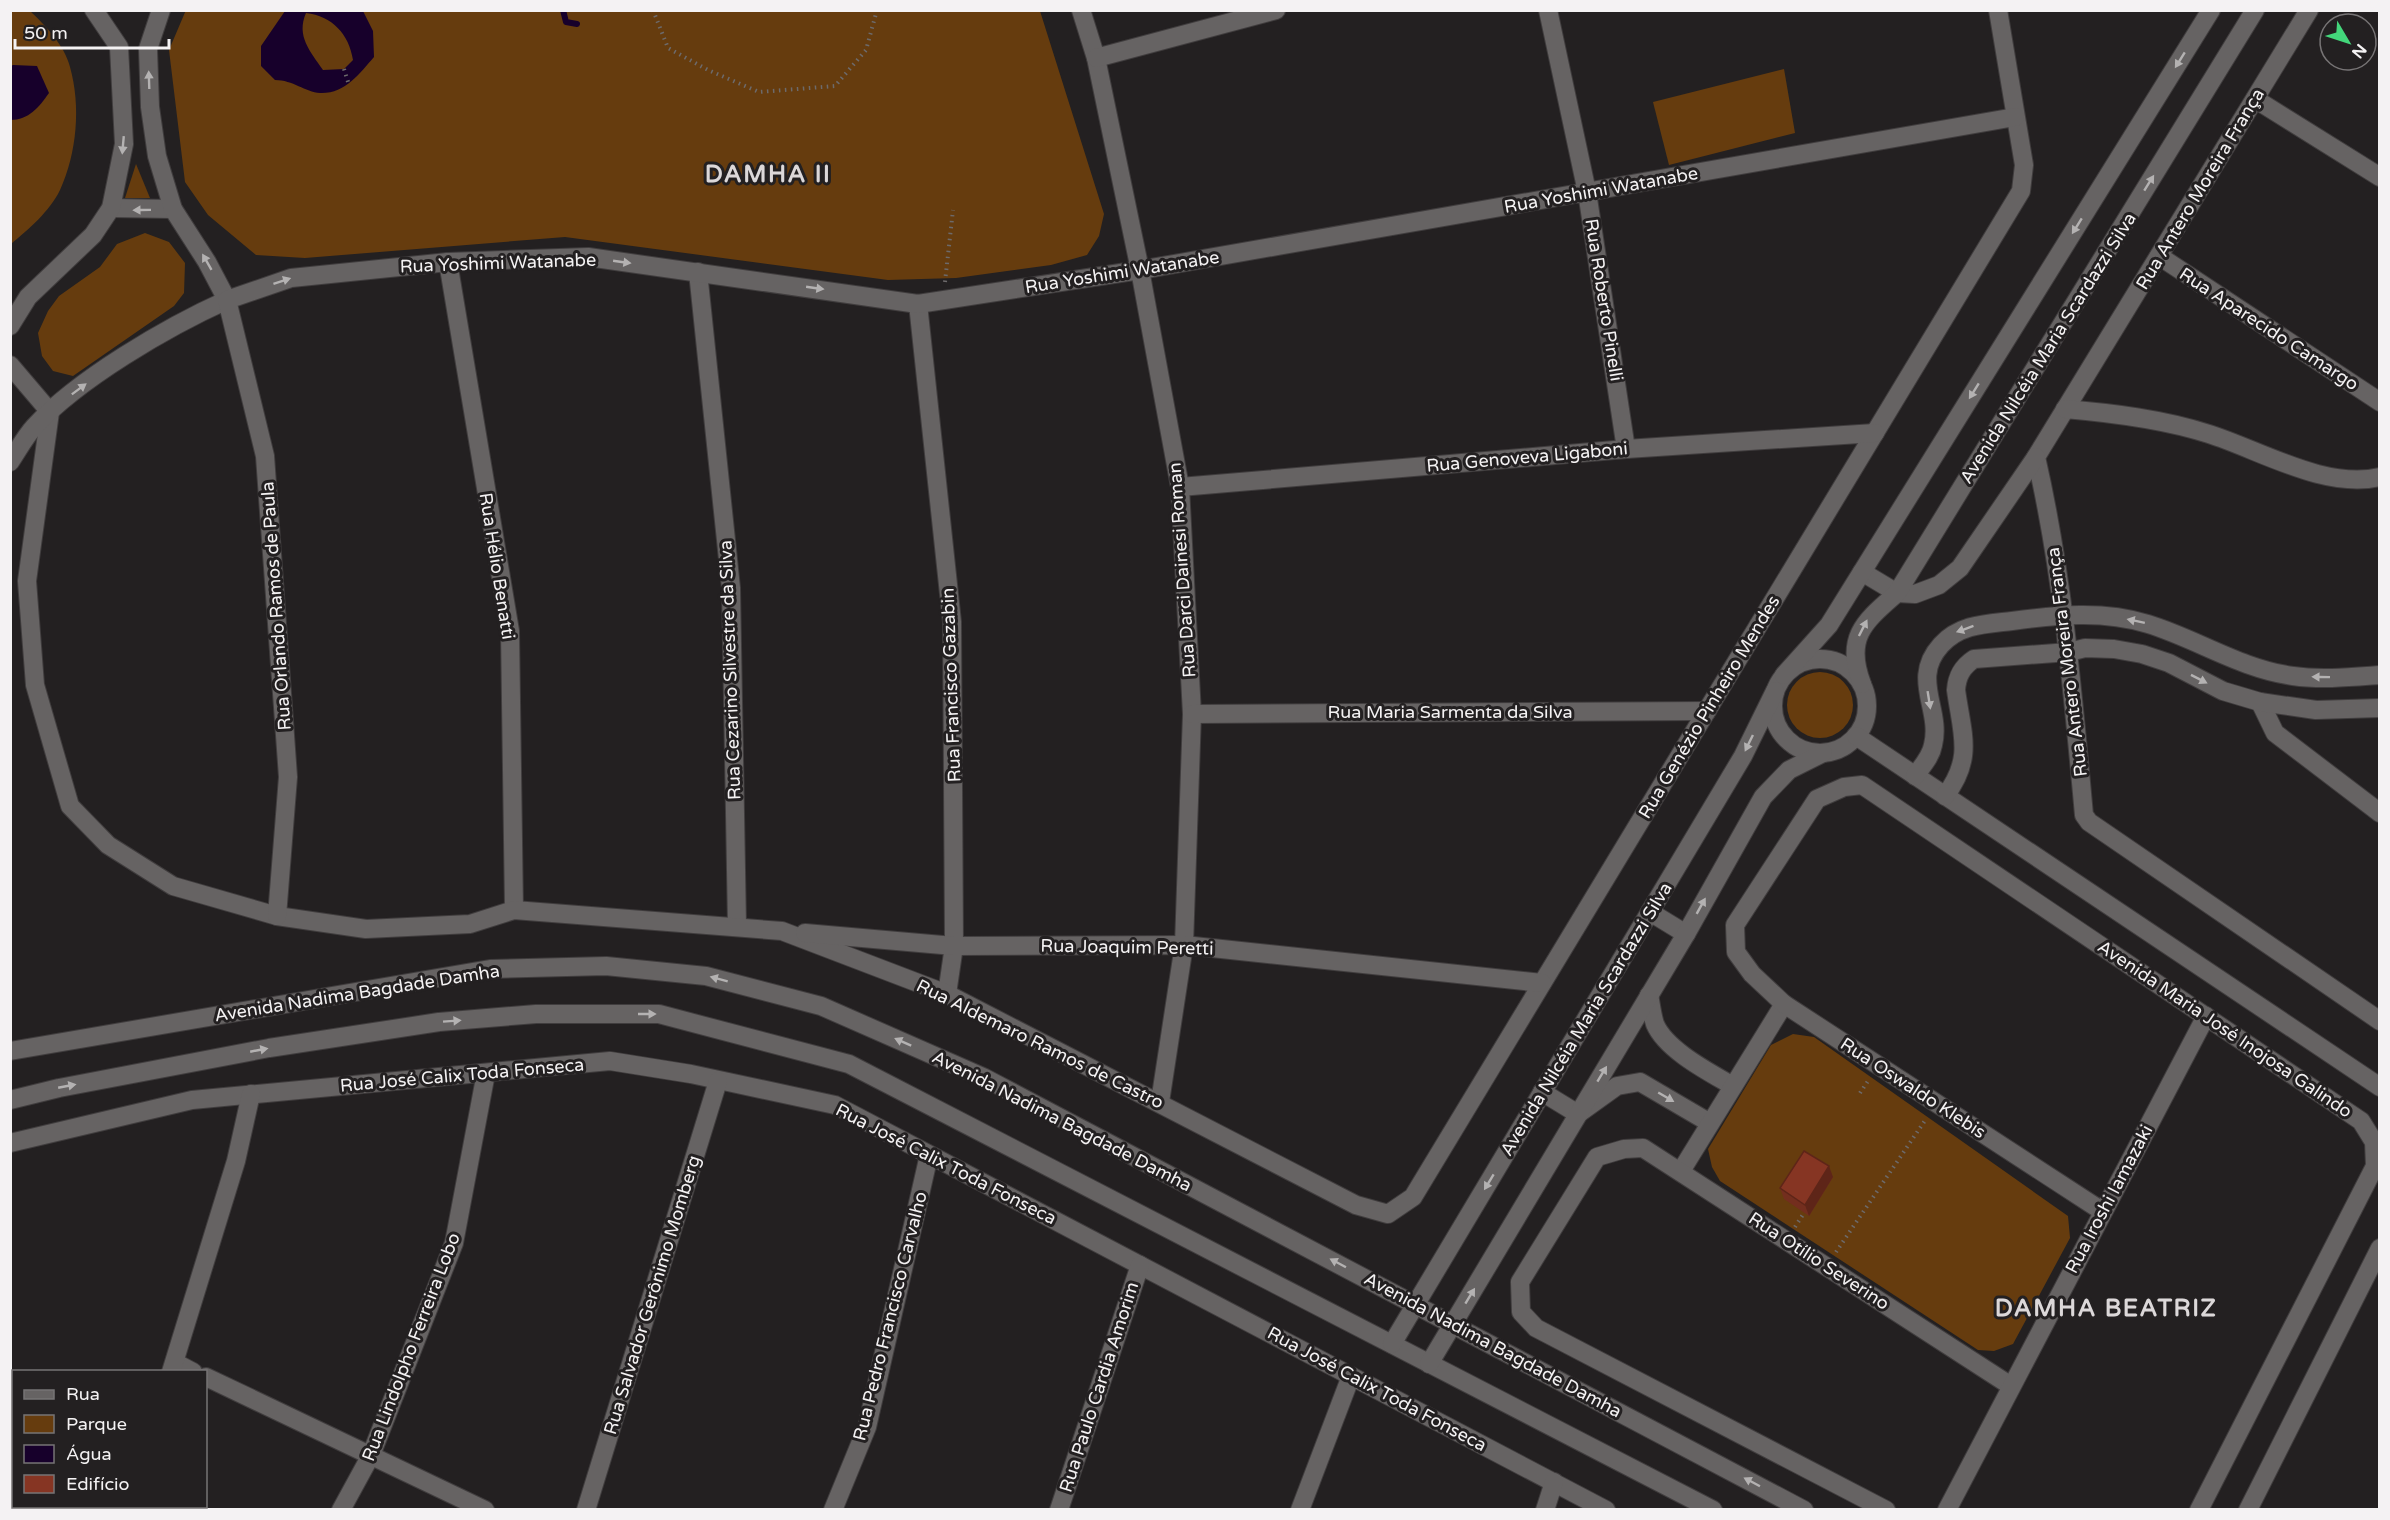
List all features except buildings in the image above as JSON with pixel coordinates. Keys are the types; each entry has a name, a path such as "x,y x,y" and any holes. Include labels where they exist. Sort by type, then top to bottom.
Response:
{"street":[{"path":"10,326 28,297 93,236 111,208 124,144 119,47 94,10"},
{"name":"Rua Orlando Ramos de Paula","path":"161,10 148,49 150,107 157,156 173,209 207,262 227,300 265,456 288,777 277,916"},
{"name":"Rua Darci Dainesi Roman","path":"1081,10 1096,58 1140,270 1180,487 1192,714 1184,945 1160,1102"},
{"path":"1096,58 1276,10"},
{"name":"Rua Roberto Pinelli","path":"1548,10 1587,192 1626,449"},
{"path":"1998,10 2015,117"},
{"path":"1823,753 1808,751 1794,745 1783,735 1775,721 1773,706 1775,691 1784,675 1829,625 2211,10"},
{"name":"Avenida Nilcéia Maria Scardazzi Silva","path":"1862,684 1856,663 1860,631 1865,621 1897,593 2254,10"},
{"name":"Rua Antero Moreira França","path":"2309,10 2036,457 2065,614 2084,815 2089,822 2379,1021"},
{"path":"2255,99 2379,177"},
{"name":"Rua Yoshimi Watanabe","path":"10,462 32,428 50,412 95,377 182,320 227,300 291,278 448,261 588,257 918,304 1140,270 2015,117"},
{"name":"Rua Genézio Pinheiro Mendes","path":"1388,1214 1413,1197 2021,191 2024,165 2015,117"},
{"path":"111,208 173,209"},
{"name":"Rua Aparecido Camargo","path":"2159,256 2379,402"},
{"name":"Rua Hélio Benatti","path":"448,261 510,631 514,909"},
{"name":"Rua Cezarino Silvestre da Silva","path":"698,272 731,588 737,926"},
{"name":"Rua Francisco Gazabin","path":"918,304 952,622 954,946 946,994"},
{"path":"10,365 50,412"},
{"path":"2065,409 2112,413 2207,433 2325,477 2379,477"},
{"name":"Rua Aldemaro Ramos de Castro","path":"50,412 19,581 35,685 70,806 108,845 173,886 277,916 366,929 470,924 514,909 782,931 946,994 1160,1102 1356,1205 1388,1214"},
{"name":"Rua Genoveva Ligaboni","path":"1180,487 1626,449 1875,433"},
{"path":"1862,572 1897,593 1915,594 1929,590 1960,568 2036,457"},
{"path":"1915,776 1933,746 1934,734 1926,680 1930,662 1940,646 1955,633 1972,626 2065,614 2114,616 2147,623 2234,660 2293,676 2379,675"},
{"path":"1940,646 1965,665"},
{"path":"1945,796 1956,781 1964,761 1956,690 1957,680 1965,665 1974,659 2069,652 2085,648 2142,654 2169,663 2223,691 2260,702 2316,710 2379,708"},
{"path":"1429,1364 1686,934 1763,796 1789,770 1841,747 1856,736 1867,711 1862,684 1853,672 1840,663 1826,658 1810,659 1796,665 1784,675"},
{"name":"Avenida Nilcéia Maria Scardazzi Silva","path":"1392,1344 1743,756 1775,691"},
{"path":"2260,702 2275,733 2379,813"},
{"name":"Rua Maria Sarmenta da Silva","path":"1192,714 1707,711"},
{"path":"1856,736 2379,1087"},
{"name":"Avenida Maria José Inojosa Galindo","path":"1736,952 1735,925 1817,799 1844,787 1862,785 2361,1120 2374,1142 2375,1167 2199,1509"},
{"path":"1650,912 1686,934"},
{"name":"Rua Joaquim Peretti","path":"782,931 954,946 1184,945 1542,983"},
{"name":"Rua Oswaldo Klebis","path":"1736,952 1752,974 1784,1004 2102,1211"},
{"name":"Avenida Nadima Bagdade Damha","path":"10,1051 490,969 606,966 706,976 821,1006 985,1078 1804,1509"},
{"path":"1649,995 1656,1025 1669,1041 1687,1058 1733,1086"},
{"path":"1681,1171 1784,1004"},
{"path":"10,1100 59,1088 258,1050 438,1022 536,1014 659,1014 849,1064 1713,1509"},
{"name":"Rua Iroshi Iamazaki","path":"1947,1509 2206,1016"},
{"name":"Rua José Calix Toda Fonseca","path":"10,1143 192,1100 610,1061 835,1105 1606,1509"},
{"name":"Rua Lindolpho Ferreira Lobo","path":"341,1509 371,1455 454,1243 486,1073"},
{"name":"Rua Salvador Gerônimo Momberg","path":"586,1509 718,1081"},
{"path":"1578,1114 1617,1086 1640,1082 1710,1123"},
{"path":"1542,1092 1578,1114"},
{"path":"188,1370 173,1367 236,1161 251,1094"},
{"name":"Rua Otílio Severino","path":"1624,1149 1643,1148 1681,1171 2011,1386"},
{"name":"Avenida Nadima Bagdade Damha","path":"1624,1149 1597,1157 1520,1282 1521,1311 1536,1328 1886,1509"},
{"name":"Rua Pedro Francisco Carvalho","path":"833,1509 867,1427 929,1155"},
{"path":"2248,1509 2379,1248"},
{"name":"Rua Paulo Cardia Amorim","path":"1059,1509 1140,1265"},
{"path":"1300,1509 1351,1376"},
{"path":"207,1377 485,1509"},
{"path":"1545,1509 1554,1482"}],"path":[{"path":"653,10 669,48 708,70 759,92 836,86 866,50 877,10"},
{"path":"344,69 349,86"},
{"path":"943,301 953,210"},
{"path":"1827,1266 1937,1104"}],"green space":[{"path":"186,10 1040,11 1104,214 1099,236 1087,255 1051,265 956,278 888,280 565,237 305,258 256,255 208,215 185,182 169,50"},
{"path":"11,11 30,11 48,29 64,51 73,82 76,129 66,176 56,198 45,213 11,244"},
{"path":"1784,69 1795,133 1669,165 1653,102"},
{"path":"136,164 150,198 125,198"},
{"path":"145,233 169,242 185,263 184,293 174,306 73,376 53,371 42,356 38,333 48,311 59,296 100,267 117,244"},
{"path":"1820,672 1833,675 1843,682 1850,692 1853,705 1850,718 1843,728 1833,735 1820,738 1807,735 1797,728 1790,718 1787,705 1790,692 1797,682 1807,675"},
{"path":"1793,1034 1814,1037 2068,1216 2070,1238 2013,1344 1994,1351 1978,1350 1720,1181 1712,1167 1708,1149 1771,1045"}],"water":[{"path":"285,11 363,11 373,31 374,57 344,87 320,93 275,80 261,66 261,46","holes":["306,13 331,22 348,42 353,60 344,69 323,70 309,50 304,36 303,21"]},
{"path":"11,66 37,66 49,93 28,115 10,120"}],"waterway":[{"path":"563,10 566,22 577,24"}],"district":[{"name":"DAMHA II","path":"768,174"},
{"name":"DAMHA BEATRIZ","path":"2106,1308"}]}
